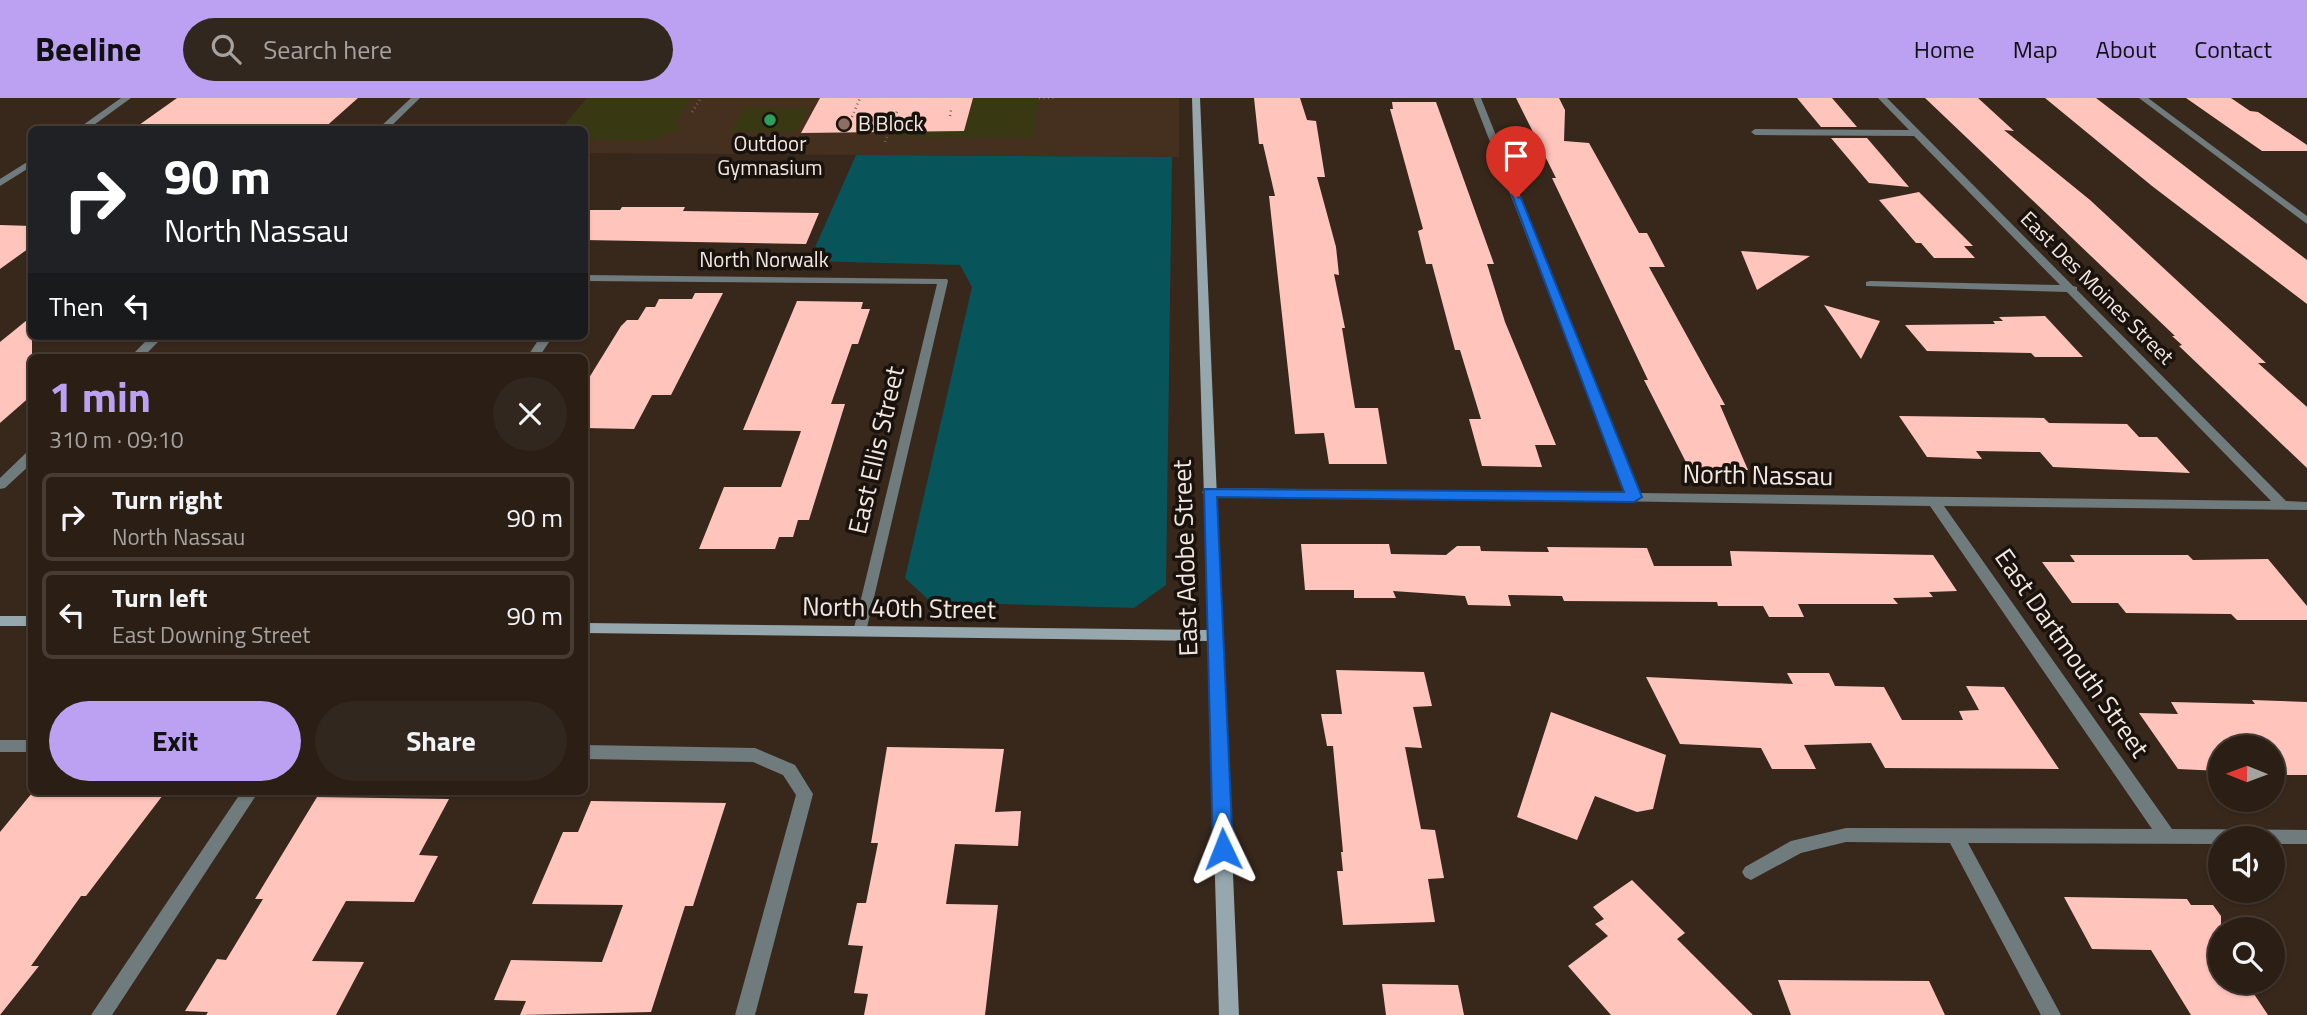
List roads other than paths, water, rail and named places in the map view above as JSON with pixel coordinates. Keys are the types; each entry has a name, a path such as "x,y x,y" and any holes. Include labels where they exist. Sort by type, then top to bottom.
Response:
{"street":[{"path":"86,126 127,98"},
{"path":"385,126 416,98"},
{"name":"East Adobe Street","path":"1196,98 1213,636 1230,1015"},
{"path":"1477,98 1634,497"},
{"name":"East Des Moines Street","path":"1882,98 2073,289 2283,506"},
{"path":"2143,98 2307,221"},
{"path":"1755,132 1915,133"},
{"path":"0,183 28,165"},
{"name":"North Norwalk","path":"588,278 943,281"},
{"name":"East Ellis Street","path":"860,632 943,281"},
{"path":"1870,284 2073,289"},
{"path":"139,354 154,340"},
{"path":"0,485 28,459"},
{"name":"North Nassau","path":"1209,492 2307,506"},
{"name":"East Dartmouth Street","path":"1933,500 2167,836"},
{"path":"0,621 28,621"},
{"name":"North 40th Street","path":"588,628 1213,636"},
{"path":"0,746 28,746"},
{"path":"588,752 755,755 789,770 805,794 745,1015"},
{"path":"101,1015 248,795"},
{"path":"1954,834 2051,1015"},
{"path":"1751,872 1797,846 1846,835 2307,837"}],"water":[{"path":"856,155 1172,157 1166,585 1134,608 931,602 905,578 972,287 960,265 809,261"}],"place":[{"name":"Outdoor Gymnasium","path":"770,120"},
{"name":"B Block","path":"844,124"}]}
